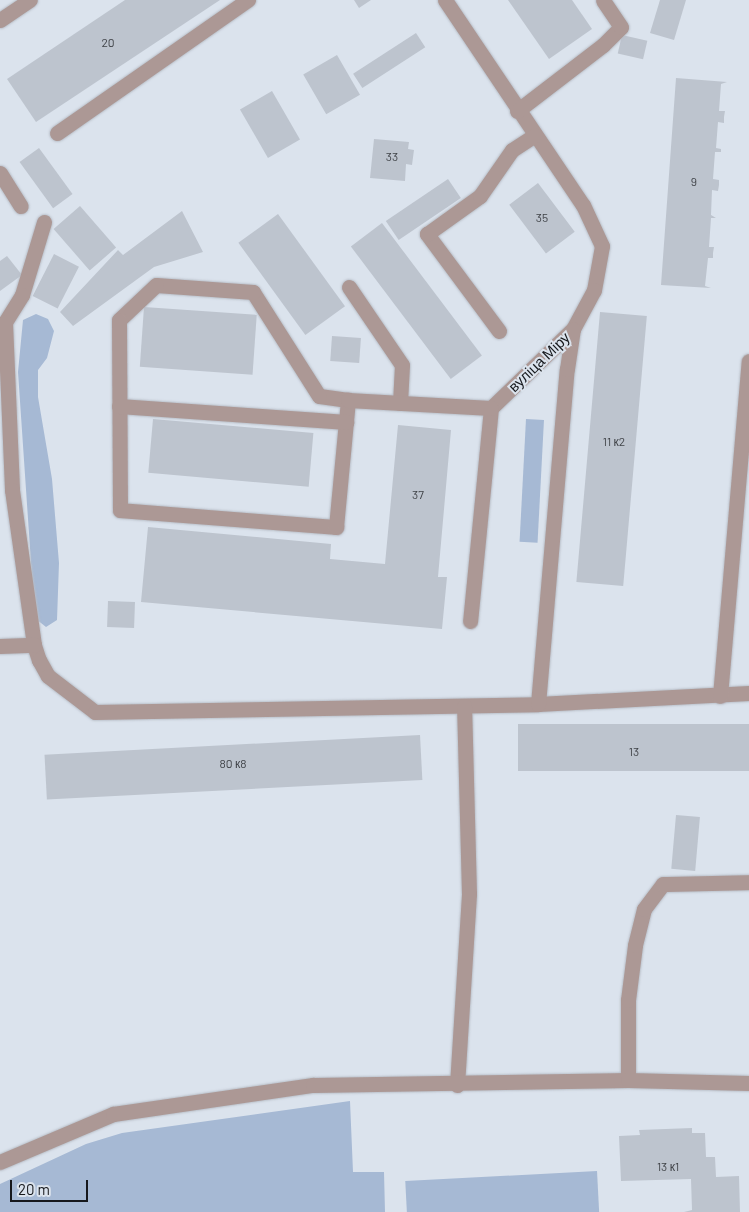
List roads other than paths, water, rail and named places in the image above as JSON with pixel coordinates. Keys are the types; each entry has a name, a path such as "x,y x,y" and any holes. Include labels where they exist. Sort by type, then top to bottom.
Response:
{"street":[{"path":"0,20 30,0"},
{"path":"57,133 248,0"},
{"name":"вуліца Міру","path":"445,0 517,110 583,205 602,246 594,290 573,329 491,408"},
{"path":"517,110 603,45 621,27 603,0"},
{"path":"499,331 427,234 480,196 512,150 534,135"},
{"path":"0,173 21,206"},
{"path":"44,222 22,295 3,322 6,490 34,645 48,676 95,712 538,704 749,693"},
{"path":"348,400 336,527 120,510 119,320 156,285 253,292 319,396 348,400 491,408 470,621"},
{"path":"349,287 402,365 400,403"},
{"path":"538,704 567,369 573,329"},
{"path":"720,696 749,361"},
{"path":"119,406 346,422"},
{"path":"0,646 34,645"},
{"path":"457,1085 469,894 464,706"},
{"path":"628,1080 628,1000 635,945 644,909 663,884 749,882"},
{"path":"0,1162 113,1114 313,1085 457,1085 628,1080 749,1083"}]}
